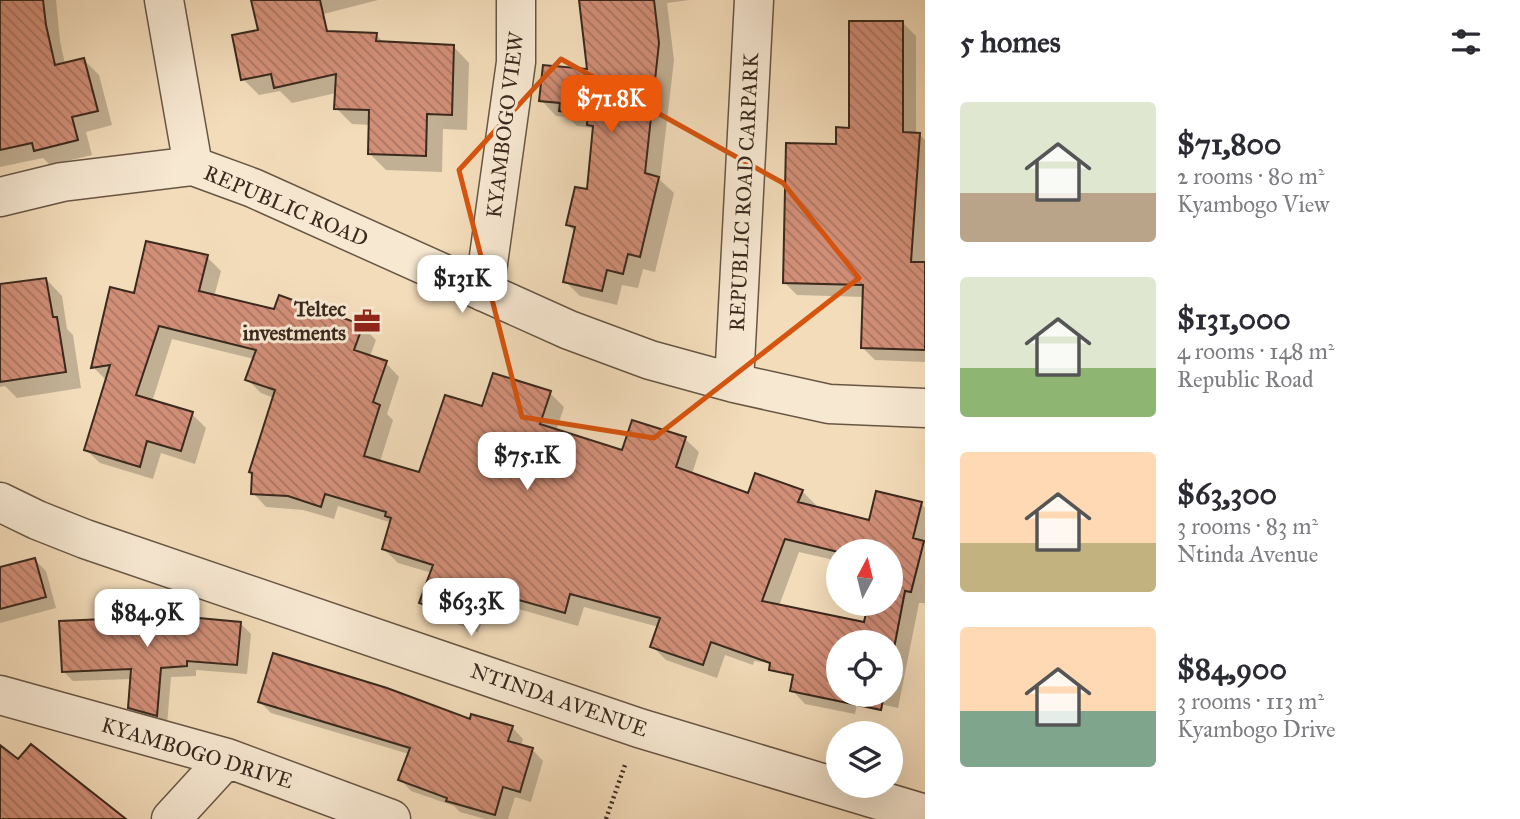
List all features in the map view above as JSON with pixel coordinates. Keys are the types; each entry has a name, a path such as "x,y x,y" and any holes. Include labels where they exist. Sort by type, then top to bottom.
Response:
{"street":[{"path":"164,0 193,166"},
{"name":"KYAMBOGO VIEW","path":"484,292 516,62 516,0"},
{"name":"REPUBLIC ROAD CARPARK","path":"734,383 754,0"},
{"name":"REPUBLIC ROAD","path":"0,197 62,182 193,166 253,188 569,330 650,360 734,383 829,404 925,408"},
{"name":"NTINDA AVENUE","path":"0,502 85,539 639,728 925,814"},
{"name":"KYAMBOGO DRIVE","path":"0,695 227,758 391,819"},
{"path":"171,819 227,758"}],"path":[{"path":"606,819 639,728"}],"highlighted area":[{"path":"561,59 783,183 859,278 654,438 522,417 459,170"}],"building":[{"path":"0,0 43,0 55,65 84,58 98,111 72,117 78,140 34,151 32,143 0,150"},
{"path":"251,0 320,0 327,31 377,33 376,41 454,45 452,115 427,114 426,156 368,154 369,110 334,109 336,74 274,88 271,74 241,80 232,35 258,30"},
{"path":"579,0 654,0 659,43 645,173 659,177 640,257 628,254 623,274 607,270 602,291 563,282 575,227 566,225 575,187 587,189 593,126 587,125 588,114 559,111 560,103 539,101 543,65 587,69"},
{"path":"849,21 903,21 903,132 920,133 911,262 925,262 925,350 861,348 863,285 783,283 786,143 836,144 836,127 849,128"},
{"path":"146,241 208,255 199,291 274,309 279,295 363,325 354,350 387,361 373,402 380,405 364,456 419,472 445,395 482,406 493,373 551,391 540,424 622,450 632,420 686,437 676,467 748,493 755,473 803,490 798,502 869,520 876,491 922,502 913,538 924,541 911,592 905,591 903,601 903,539 826,539 826,549 785,539 762,601 864,622 865,616 900,616 898,630 826,630 826,699 790,691 793,675 769,670 770,663 711,642 703,665 650,647 660,618 570,594 565,613 476,588 464,619 419,603 433,565 382,549 391,518 385,516 386,512 325,494 321,507 288,496 251,494 252,473 249,472 275,390 245,380 256,350 159,326 136,395 193,412 181,451 147,441 140,467 84,450 110,365 91,368 110,287 134,293"},
{"path":"46,278 53,317 57,317 66,372 0,382 0,284"},
{"path":"35,558 46,597 0,609 0,567"},
{"path":"177,616 241,622 237,665 187,661 187,666 161,668 157,716 128,708 131,669 62,672 59,621"},
{"path":"273,653 387,688 470,719 471,714 513,726 508,741 533,748 520,792 503,787 495,815 446,801 447,798 398,780 410,748 258,702"},
{"path":"31,744 126,819 0,819 0,745 18,759"}],"place":[{"name":"Teltec investments","path":"367,321"}]}
